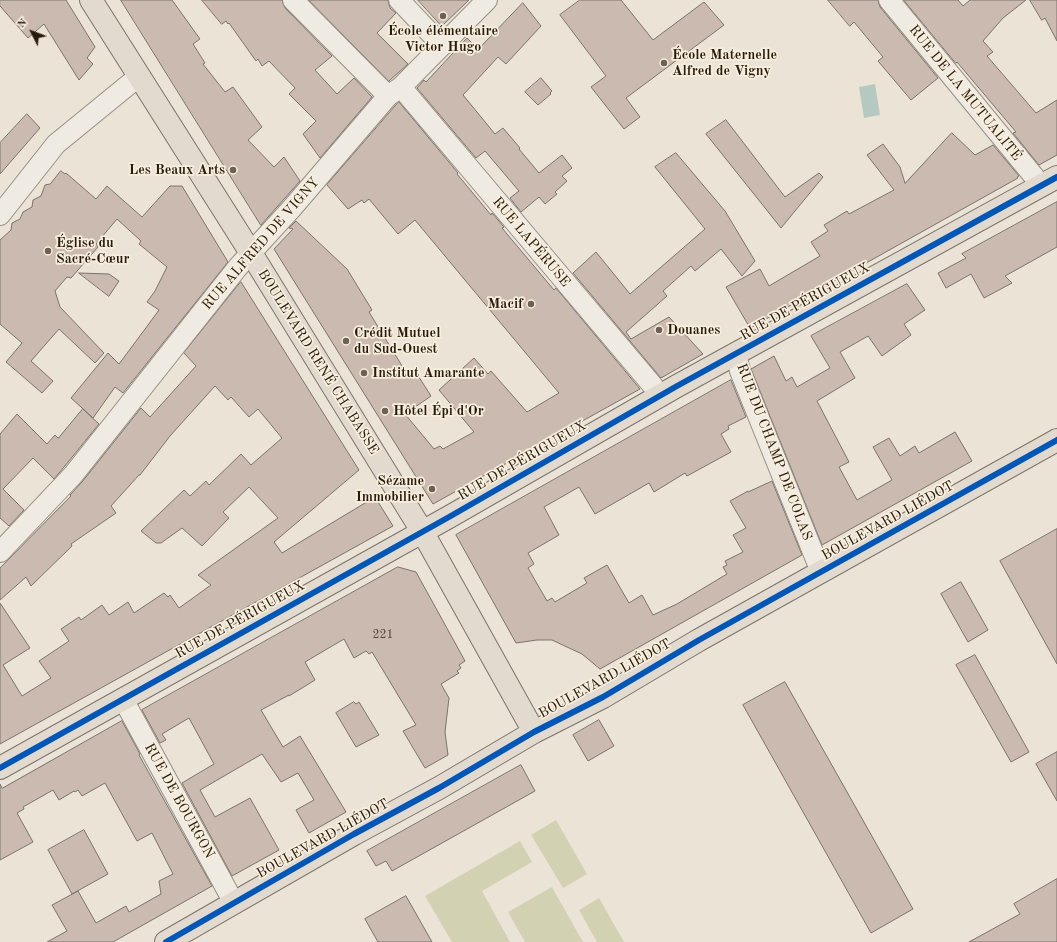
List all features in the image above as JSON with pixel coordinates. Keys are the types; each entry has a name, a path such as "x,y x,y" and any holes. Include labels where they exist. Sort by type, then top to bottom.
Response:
{"main road":[{"name":"BOULEVARD RENÉ CHABASSE","path":"91,0 138,77 251,253 422,531 534,732"},
{"name":"RUE DE PÉRIGUEUX","path":"0,768 449,517 736,354 1049,181"},
{"name":"BOULEVARD LIÉDOT","path":"166,942 354,834 439,788 534,732 603,697 699,640 1057,440"}],"street":[{"name":"RUE LAPÉRUSE","path":"293,0 394,92 653,386 660,397"},
{"path":"399,0 443,45"},
{"name":"RUE ALFRED DE VIGNY","path":"0,552 74,475 238,267 394,92 487,0"},
{"name":"RUE DE LA MUTUALITÉ","path":"889,0 1049,181"},
{"path":"0,216 56,144 138,77"},
{"name":"RUE DU CHAMP DE COLAS","path":"736,354 740,371 822,572"},
{"name":"RUE DE BOURGON","path":"123,699 234,903"}],"green space":[{"path":"556,820 587,874 563,888 531,835"},
{"path":"520,841 532,862 482,891 510,942 452,942 425,896"},
{"path":"552,887 583,942 525,942 508,912"},
{"path":"599,898 624,942 597,942 579,910"}],"shaded area":[{"path":"875,84 880,115 864,118 859,87"}],"building":[{"path":"0,0 66,0 95,47 87,58 93,64 79,80 44,24 28,38 0,6"},
{"path":"121,0 172,0 200,39 193,44 205,63 203,64 225,92 233,87 262,127 248,140 274,167 284,157 300,181 261,225"},
{"path":"202,0 282,0 285,8 332,56 315,70 337,94 354,78 372,97 320,158 303,134 316,121 289,94 295,88 269,61 262,66 258,59 256,61 229,23 228,24 226,21 222,24"},
{"path":"309,0 388,0 390,8 396,13 377,33 408,64 389,81"},
{"name":"École élémentaire Victor Hugo","path":"418,0 469,0 442,26"},
{"path":"580,0 621,0 653,40 704,2 724,25 626,98 640,117 624,129 591,87 606,76 560,15"},
{"path":"828,0 878,0 880,7 938,78 911,100 878,61 883,57 854,22 850,26"},
{"path":"904,0 958,0 963,6 970,0 1026,0 1003,18 983,41 993,52 987,56 1036,113 1057,100 1057,155 1039,165 1013,133 1016,132"},
{"path":"1030,0 1057,0 1057,41 1045,18 1042,20"},
{"path":"523,3 541,26 506,64 498,57 463,95 495,134 503,128 539,173 562,155 572,168 562,176 567,181 555,192 557,194 545,204 539,197 521,212 510,198 519,191 485,151 476,158 417,88 424,80 426,82 467,38 478,49"},
{"path":"541,78 552,91 550,93 551,94 538,105 525,92"},
{"path":"399,102 491,215 492,213 504,227 502,228 554,290 556,288 640,389 433,504 274,249 293,229 289,228 296,221 347,269 372,310 369,312 410,379 417,374 431,396 405,414 434,449 440,446 443,449 474,432 439,390 474,358 488,374 491,371 527,412 559,393 415,220 398,234 369,199 364,203 362,200 348,209 327,185"},
{"path":"27,114 40,128 0,174 0,143"},
{"path":"726,120 785,197 819,173 823,177 781,228 706,134"},
{"path":"952,133 975,155 993,145 1019,176 1017,177 1018,178 750,328 726,287 760,269 769,286 820,256 811,242 828,231 824,225 847,211 849,214 894,190 867,155 883,144 900,167 905,183"},
{"path":"676,153 725,211 755,261 742,276 721,249 695,271 691,266 663,291 667,296 626,332 631,339 669,317 703,354 661,378 573,273 596,252 630,294 705,229 655,167"},
{"path":"61,171 65,174 66,173 96,199 107,186 142,217 170,186 182,186 228,262 123,393 115,387 93,418 71,398 108,353 119,364 159,310 147,302 155,291 167,267 139,244 141,241 117,219 96,244 98,247 71,278 67,277 55,291 60,307 104,353 95,363 59,329 31,361 53,381 42,393 6,362 22,343 0,324 0,240 11,230 12,223 20,219 23,212 32,207 33,200 41,196 45,185 50,184"},
{"path":"1057,202 1057,247 1005,276 1012,283 984,298 971,274 946,288 938,273 966,258 962,254"},
{"path":"79,273 109,274 119,281 109,296"},
{"path":"241,282 359,470 274,542 282,553 375,497 393,526 0,744 0,603 30,648 3,665 22,696 51,678 39,661 69,641 61,629 79,617 81,620 102,605 109,615 128,602 134,613 164,593 168,597 170,595 179,608 211,585 198,575 278,518 249,487 223,512 229,518 202,546 182,528 161,543 156,543 141,531 184,490 190,496 206,481 209,485 241,454 251,465 282,438 258,409 249,417 231,397 228,400 215,386 170,436 140,475 111,506 116,513 71,544 72,546 31,586 26,577 0,600 0,568 71,496 70,495 141,408 150,417 196,366 184,353"},
{"path":"907,284 925,310 904,324 911,335 882,356 868,336 840,352 855,378 817,401 849,462 839,467 857,500 892,480 873,447 889,438 900,456 915,446 919,453 955,432 972,461 822,545 751,369 774,356 786,381 792,377 797,387 830,368 811,336"},
{"path":"731,380 746,417 728,426 729,429 721,434 731,452 687,476 685,473 654,492 649,483 595,514 579,487 544,507 559,535 528,553 534,564 528,568 547,601 552,598 555,602 587,583 584,578 607,565 629,603 642,595 653,615 677,604 727,574 723,567 727,565 725,561 743,552 733,535 746,528 730,501 748,491 772,481 802,555 600,669 582,654 552,640 537,640 516,643 456,535"},
{"path":"83,409 99,424 54,479 33,458 3,489 24,510 9,526 0,518 0,434 17,414 47,444 55,435 58,438"},
{"path":"1057,529 1057,664 1000,561"},
{"path":"398,567 416,572 465,661 459,665 461,668 457,671 459,673 441,684 449,698 445,732 448,755 425,768 403,731 416,725 372,652 369,654 366,651 354,658 344,639 305,662 315,680 289,696 261,710 283,747 300,736 346,812 309,833 296,810 314,800 298,773 281,782 262,754 200,790 215,817 250,798 279,850 232,876 182,783 214,764 189,718 162,734 166,740 160,743 142,710"},
{"path":"961,582 988,630 968,642 941,594"},
{"path":"975,655 1029,752 1011,762 956,665"},
{"path":"785,682 913,909 871,933 743,705"},
{"path":"354,702 356,704 359,702 379,735 356,747 336,713"},
{"path":"599,720 614,746 588,761 573,735"},
{"path":"122,721 140,754 139,755 212,886 113,942 47,942 67,931 52,905 78,891 96,923 126,906 129,912 161,894 159,881 173,874 152,833 137,841 105,783 82,796 78,790 59,800 53,790 23,807 24,809 17,813 33,842 0,860 0,784 2,788"},
{"path":"1057,752 1057,801 1036,764"},
{"path":"521,765 535,791 392,871 386,861 376,866 367,851"},
{"path":"84,830 108,874 72,894 48,850"},
{"path":"1057,879 1057,942 969,942 1020,914 1014,904"},
{"path":"406,896 432,942 378,942 365,919"}],"cycle path":[{"path":"0,768 449,517 677,386 1057,177"},
{"path":"166,942 354,834 439,788 534,732 603,697 699,640 1057,440"}],"place":[{"name":"École élémentaire Victor Hugo","path":"443,16"},
{"name":"École Maternelle Alfred de Vigny","path":"664,63"},
{"name":"Les Beaux Arts","path":"233,170"},
{"name":"Église du Sacré-Cœur","path":"48,251"},
{"name":"Macif","path":"531,304"},
{"name":"Douanes","path":"659,330"},
{"name":"Crédit Mutuel du Sud-Ouest","path":"346,341"},
{"name":"Institut Amarante","path":"364,373"},
{"name":"Hôtel Épi d'Or","path":"385,411"},
{"name":"Sézame Immobilier","path":"432,489"}]}
